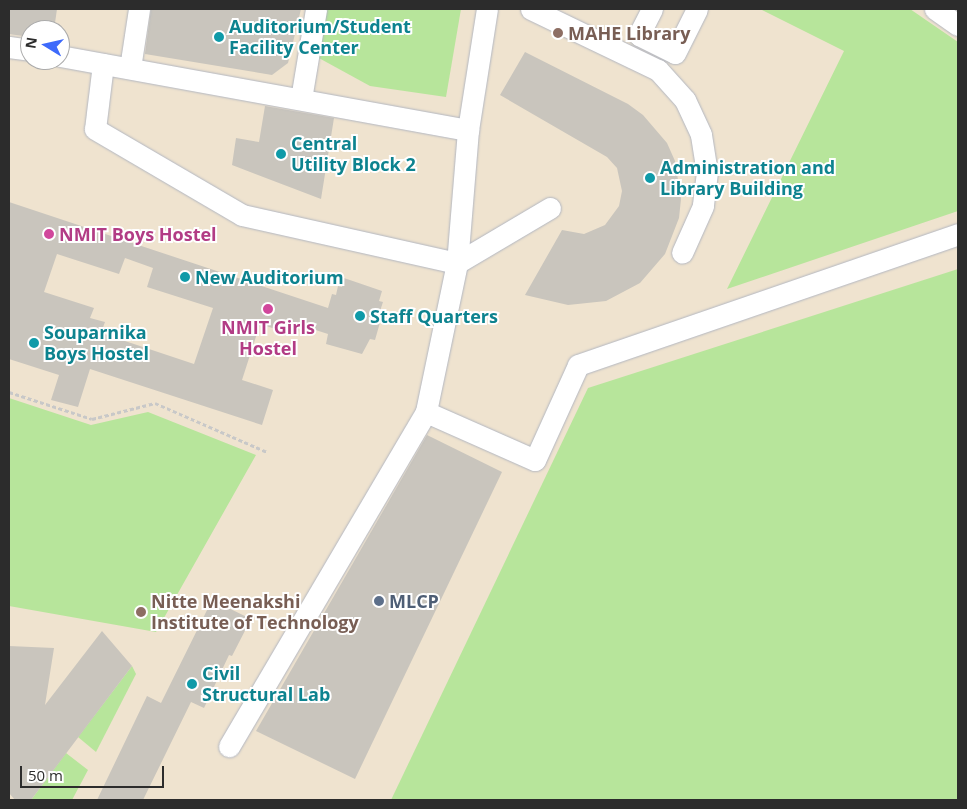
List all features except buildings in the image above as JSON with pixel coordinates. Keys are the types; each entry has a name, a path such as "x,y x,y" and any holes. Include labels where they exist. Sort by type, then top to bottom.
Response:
{"lane":[{"path":"130,68 139,9"},
{"path":"301,99 316,9"},
{"path":"229,746 426,412 458,263 468,130 486,9"},
{"path":"531,9 658,70 685,100 694,117 706,155 703,206 682,253"},
{"path":"652,9 639,35 675,53 697,9"},
{"path":"935,9 958,25"},
{"path":"639,61 650,40"},
{"path":"70,58 468,130"},
{"path":"103,64 95,129 242,215 458,263 550,208"},
{"path":"426,412 535,460 578,365 958,234"}],"path":[{"path":"9,392 92,419 155,402 267,452"}],"shaded area":[{"path":"9,9 958,9 958,800 9,800"}],"green space":[{"path":"324,9 461,9 446,97 370,86 317,57"},
{"path":"760,9 910,9 958,42 958,211 727,289 844,51"},
{"path":"958,269 958,800 391,800 588,388"},
{"path":"9,398 91,425 148,412 256,455 156,632 9,606"},
{"path":"132,666 136,674 96,752 78,737"},
{"path":"66,753 88,770 72,800 31,800"}],"place":[{"name":"MAHE Library","path":"558,33"},
{"name":"Auditorium/Student Facility Center","path":"219,37"},
{"name":"Central Utility Block 2","path":"281,154"},
{"name":"Administration and Library Building","path":"650,178"},
{"name":"NMIT Boys Hostel","path":"49,234"},
{"name":"New Auditorium","path":"185,277"},
{"name":"NMIT Girls Hostel","path":"268,309"},
{"name":"Staff Quarters","path":"360,316"},
{"name":"Souparnika Boys Hostel","path":"34,343"},
{"name":"MLCP","path":"379,601"},
{"name":"Nitte Meenakshi Institute of Technology","path":"141,612"},
{"name":"Civil Structural Lab","path":"192,684"}]}
